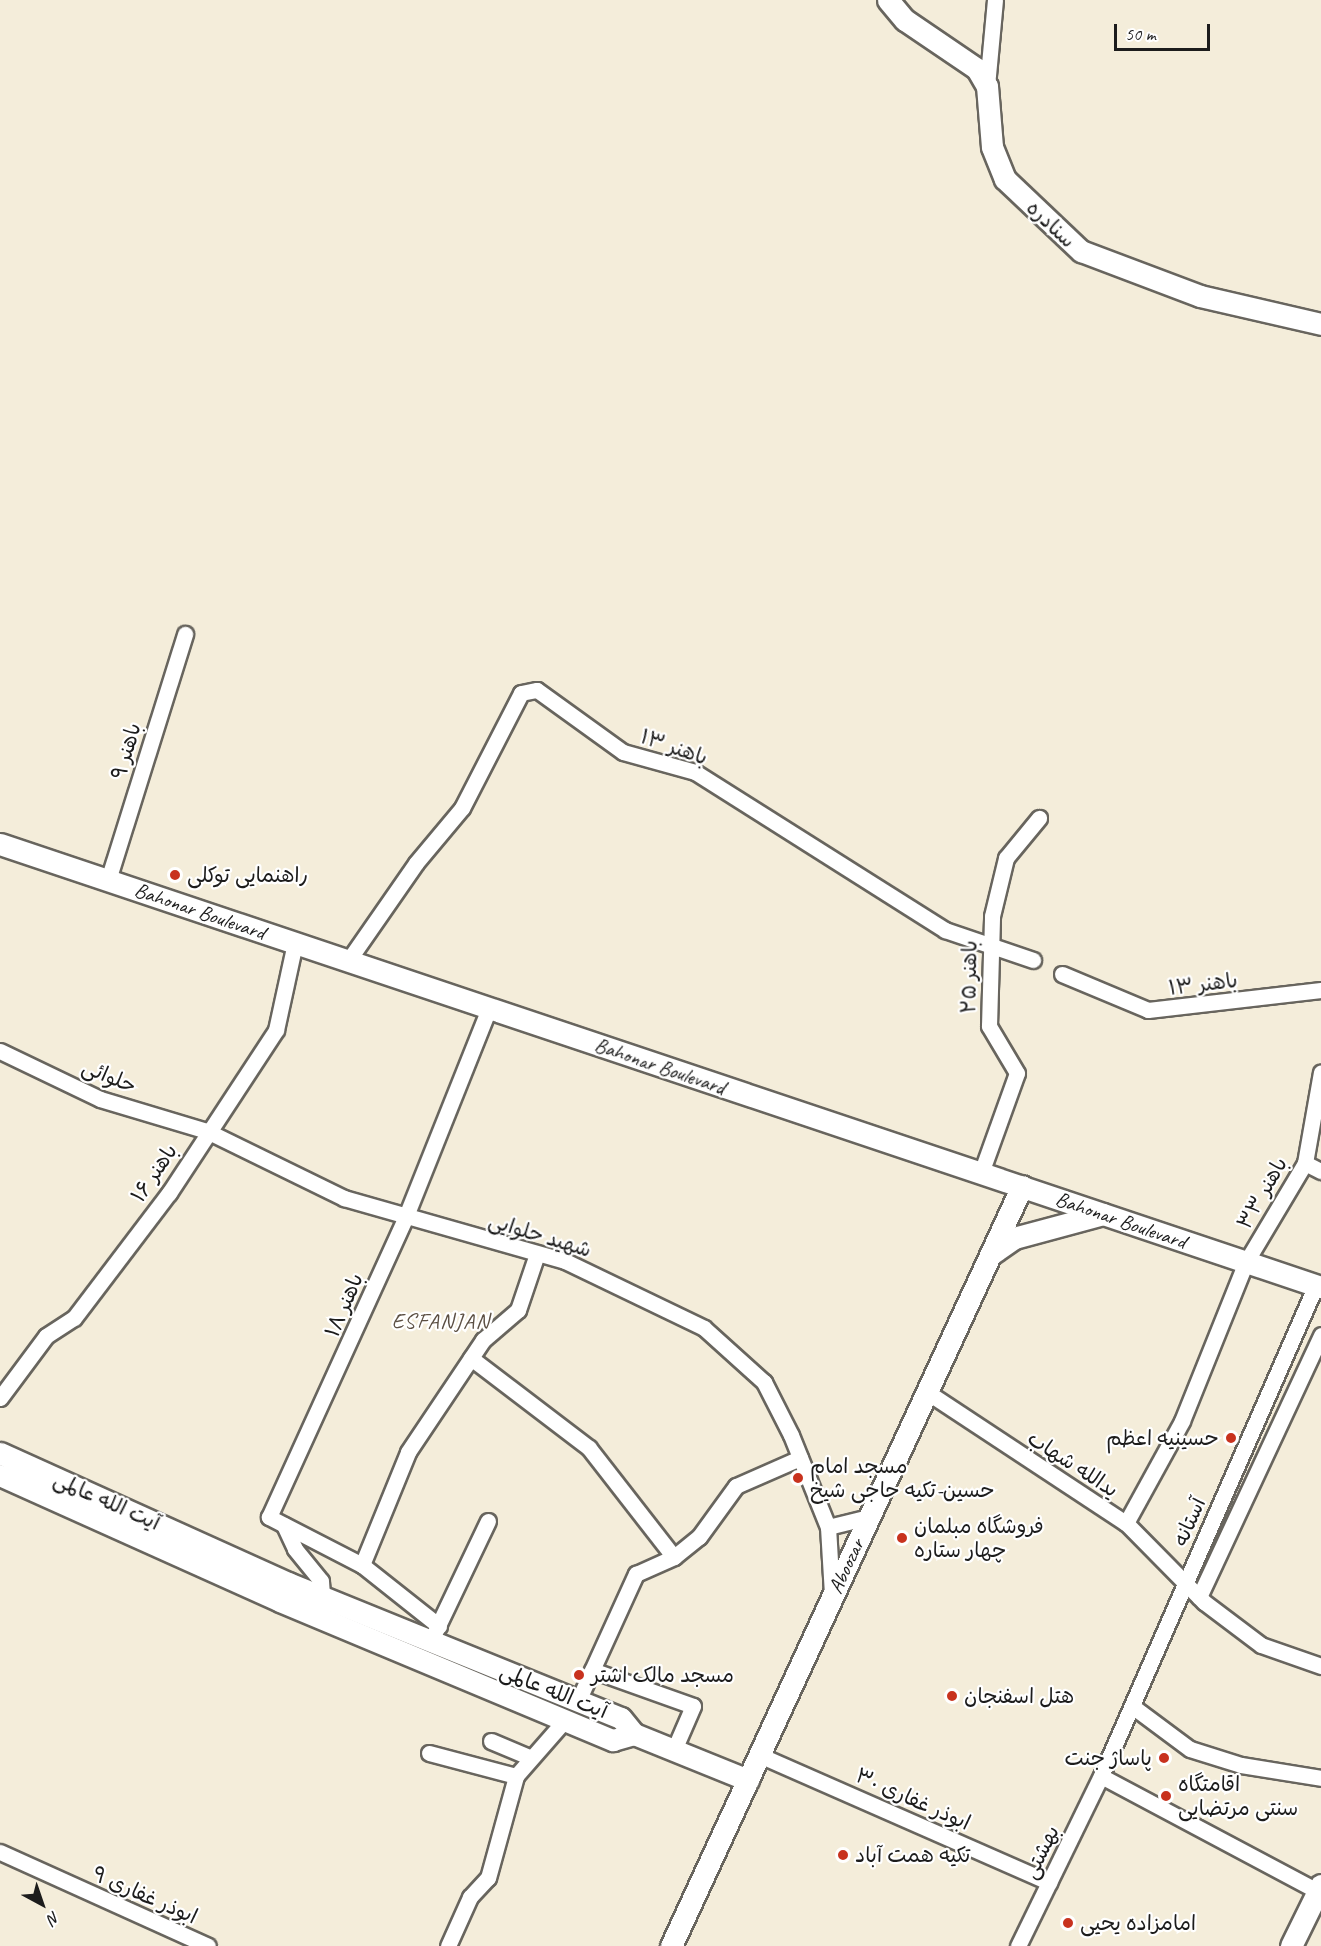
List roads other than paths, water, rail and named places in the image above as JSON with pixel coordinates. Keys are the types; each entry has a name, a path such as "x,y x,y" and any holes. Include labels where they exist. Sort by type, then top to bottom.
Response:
{"street":[{"path":"888,0 905,20 959,54 987,86"},
{"path":"987,86 995,0"},
{"name":"سنادره","path":"987,86 992,147 1005,179 1080,252 1200,296 1321,324"},
{"name":"باهنر ۹","path":"108,880 185,634"},
{"name":"باهنر ۱۳","path":"348,961 416,863 462,808 521,693 537,690 623,752 695,772 945,930 991,942 1033,960"},
{"name":"باهنر ۲۵","path":"981,1173 1017,1073 989,1026 991,942 1006,858 1039,818"},
{"name":"Bahonar Boulevard","path":"0,844 1319,1286"},
{"name":"باهنر ۱۶","path":"0,1398 46,1336 74,1318 169,1193 207,1131 276,1030 295,943"},
{"name":"باهنر ۱۳","path":"1062,974 1148,1010 1321,990"},
{"name":"باهنر ۱۸","path":"284,1525 269,1517 406,1216 489,1008"},
{"name":"حلوائی","path":"0,1052 100,1099 207,1131"},
{"name":"باهنر ۳۳","path":"1126,1524 1182,1421 1246,1262 1305,1163 1321,1072"},
{"name":"شهید حلوایی","path":"207,1131 344,1198 537,1254 643,1294 704,1328 764,1382 800,1458 828,1527 832,1596"},
{"path":"1305,1163 1321,1171"},
{"name":"Aboozar","path":"671,1946 1022,1186"},
{"path":"990,1256 1014,1238 1103,1214"},
{"path":"362,1565 408,1452 471,1358 497,1324 518,1310 537,1254"},
{"name":"آستانه","path":"1101,1776 1319,1286"},
{"name":"آستانه","path":"1199,1597 1321,1335"},
{"path":"471,1358 589,1448 674,1557"},
{"name":"یدالله شهاب","path":"927,1392 1126,1524 1199,1597 1261,1645 1321,1666"},
{"name":"آیت الله عالمی","path":"0,1453 284,1592 565,1720 613,1740 634,1734 621,1718 578,1701 435,1634 322,1596 284,1592 0,1475"},
{"path":"578,1701 636,1574 674,1557 699,1536 736,1486 800,1458"},
{"path":"828,1527 869,1516"},
{"path":"284,1525 362,1565 435,1634 488,1521"},
{"path":"284,1525 295,1549 321,1581 322,1596"},
{"path":"592,1670 693,1706 674,1750"},
{"path":"1132,1707 1190,1749 1241,1765 1321,1778"},
{"path":"448,1946 470,1897 488,1878 516,1776 529,1757 565,1720"},
{"path":"634,1734 748,1780"},
{"path":"491,1741 529,1757"},
{"path":"429,1753 516,1776"},
{"name":"ابوذر غفاری ۳۰","path":"759,1755 1049,1882"},
{"path":"1101,1776 1320,1889 1291,1946"},
{"name":"بهشتی","path":"1018,1946 1101,1776"},
{"name":"ابوذر غفاری ۹","path":"0,1851 208,1946"}],"place":[{"name":"راهنمایی توکلی","path":"175,875"},
{"name":"حسینیه اعظم","path":"1231,1438"},
{"name":"مسجد امام حسین-تکیه حاجی شیخ","path":"798,1478"},
{"name":"فروشگاه مبلمان چهار ستاره","path":"902,1538"},
{"name":"مسجد مالک اشتر","path":"579,1675"},
{"name":"هتل اسفنجان","path":"952,1696"},
{"name":"پاساژ جنت","path":"1164,1758"},
{"name":"اقامتگاه سنتی مرتضایی","path":"1166,1796"},
{"name":"تکیه همت آباد","path":"843,1855"},
{"name":"امامزاده یحیی","path":"1068,1923"}],"district":[{"name":"ESFANJAN","path":"441,1322"}]}
